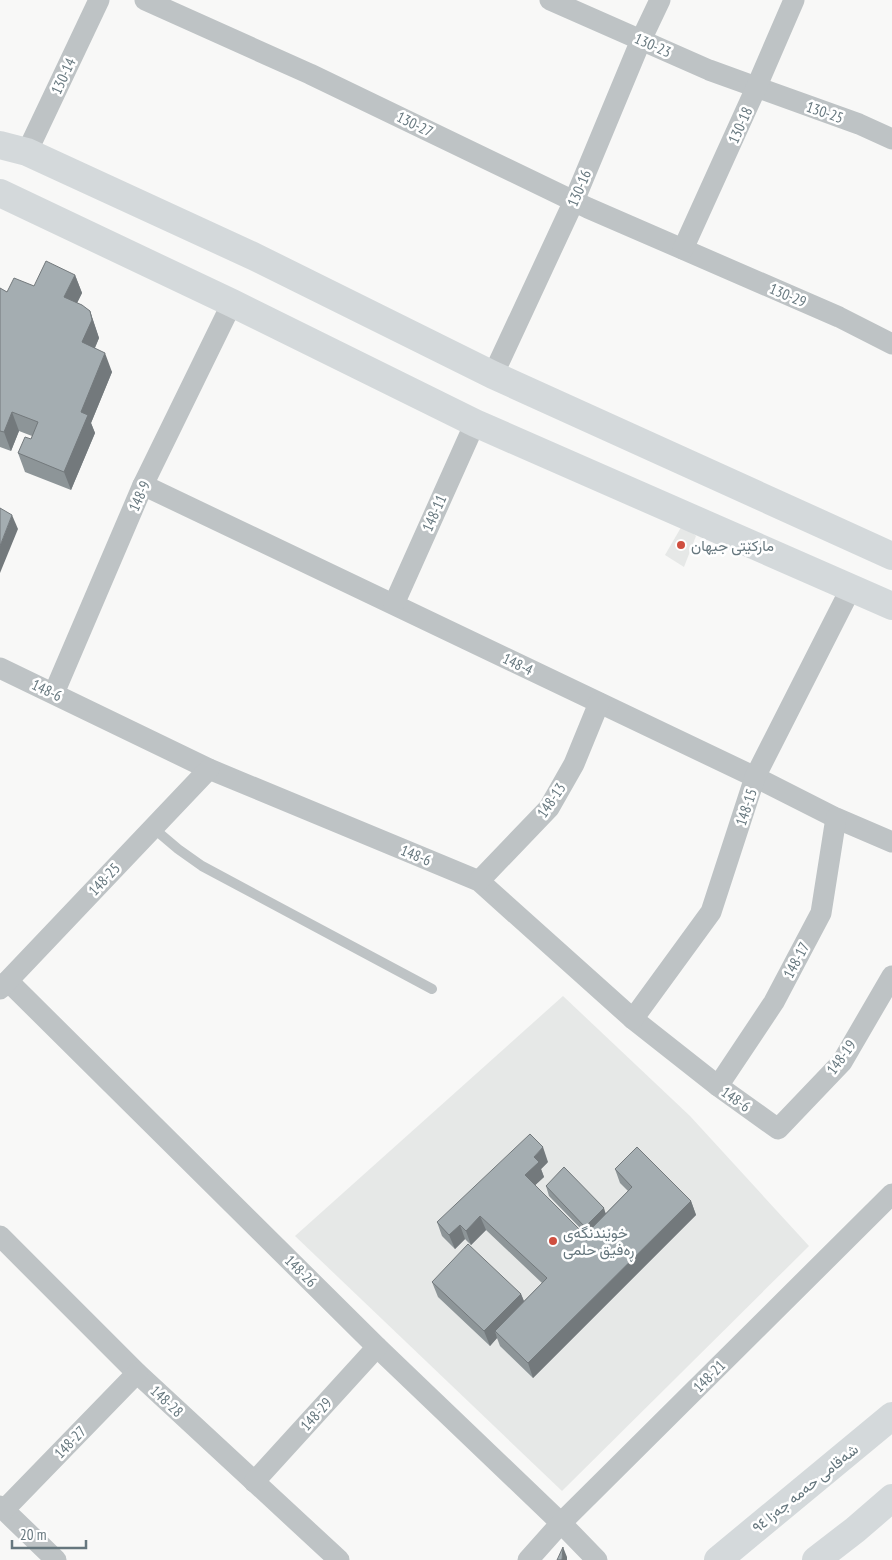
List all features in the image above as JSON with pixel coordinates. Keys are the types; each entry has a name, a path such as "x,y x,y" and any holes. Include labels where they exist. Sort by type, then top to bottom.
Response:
{"street":[{"name":"130-14","path":"27,152 99,0"},
{"name":"130-27","path":"145,0 310,74 574,201 683,250"},
{"name":"130-23","path":"550,0 709,70 756,88"},
{"name":"130-16","path":"494,375 574,201 641,40 660,0"},
{"name":"130-18","path":"683,250 794,0"},
{"name":"130-25","path":"756,88 859,124 892,139"},
{"path":"0,145 27,152 253,256 494,375 892,556"},
{"path":"0,193 232,303 475,423 892,606"},
{"name":"130-29","path":"683,250 839,317 892,344"},
{"name":"148-9","path":"54,693 143,485 232,303"},
{"name":"148-11","path":"394,604 475,423"},
{"name":"148-4","path":"143,485 755,777 836,818 892,842"},
{"name":"148-15","path":"633,1018 711,912 755,777 851,588"},
{"name":"148-6","path":"0,668 209,769 479,881 633,1018 718,1086 778,1129"},
{"name":"148-13","path":"479,881 549,808 574,764 599,703"},
{"name":"148-25","path":"4,985 209,769"},
{"name":"148-17","path":"718,1086 774,1002 821,914 836,818"},
{"name":"148-19","path":"778,1129 842,1062 892,976"},
{"name":"148-26","path":"4,985 561,1523 596,1560"},
{"name":"148-21","path":"528,1560 561,1523 892,1194"},
{"name":"148-28","path":"0,1236 137,1373 340,1560"},
{"name":"148-29","path":"254,1482 377,1347"},
{"name":"148-27","path":"2,1508 137,1373"},
{"name":"شەقامی حەمە جەزا ٩٤","path":"718,1560 892,1416"},
{"path":"816,1560 892,1498"},
{"path":"2,1508 56,1560"}],"lane":[{"path":"152,827 202,866 432,989"}],"shaded area":[{"name":"ماركێتی جیھان","path":"683,524 696,536 684,567 665,555"},
{"name":"خوێندنگەی ڕەفیق حلمی","path":"563,996 690,1116 809,1246 562,1491 295,1236"}],"building":[{"path":"46,261 75,275 64,297 90,311 92,320 82,342 105,353 81,412 88,415 64,472 18,453 25,437 31,439 38,422 12,412 4,432 0,431 0,288 7,292 14,278 34,286"},
{"path":"0,508 12,515 0,546"},
{"path":"530,1134 543,1147 534,1157 539,1162 525,1175 585,1235 632,1187 615,1169 637,1147 691,1201 528,1363 495,1331 547,1278 480,1216 466,1231 460,1225 449,1235 437,1222"},
{"path":"564,1167 604,1208 585,1227 546,1186"},
{"path":"468,1244 521,1294 484,1331 432,1282"},
{"path":"563,1547 562,1560 557,1560"}],"place":[{"name":"ماركێتی جیھان","path":"681,545"},
{"name":"خوێندنگەی ڕەفیق حلمی","path":"553,1241"}]}
